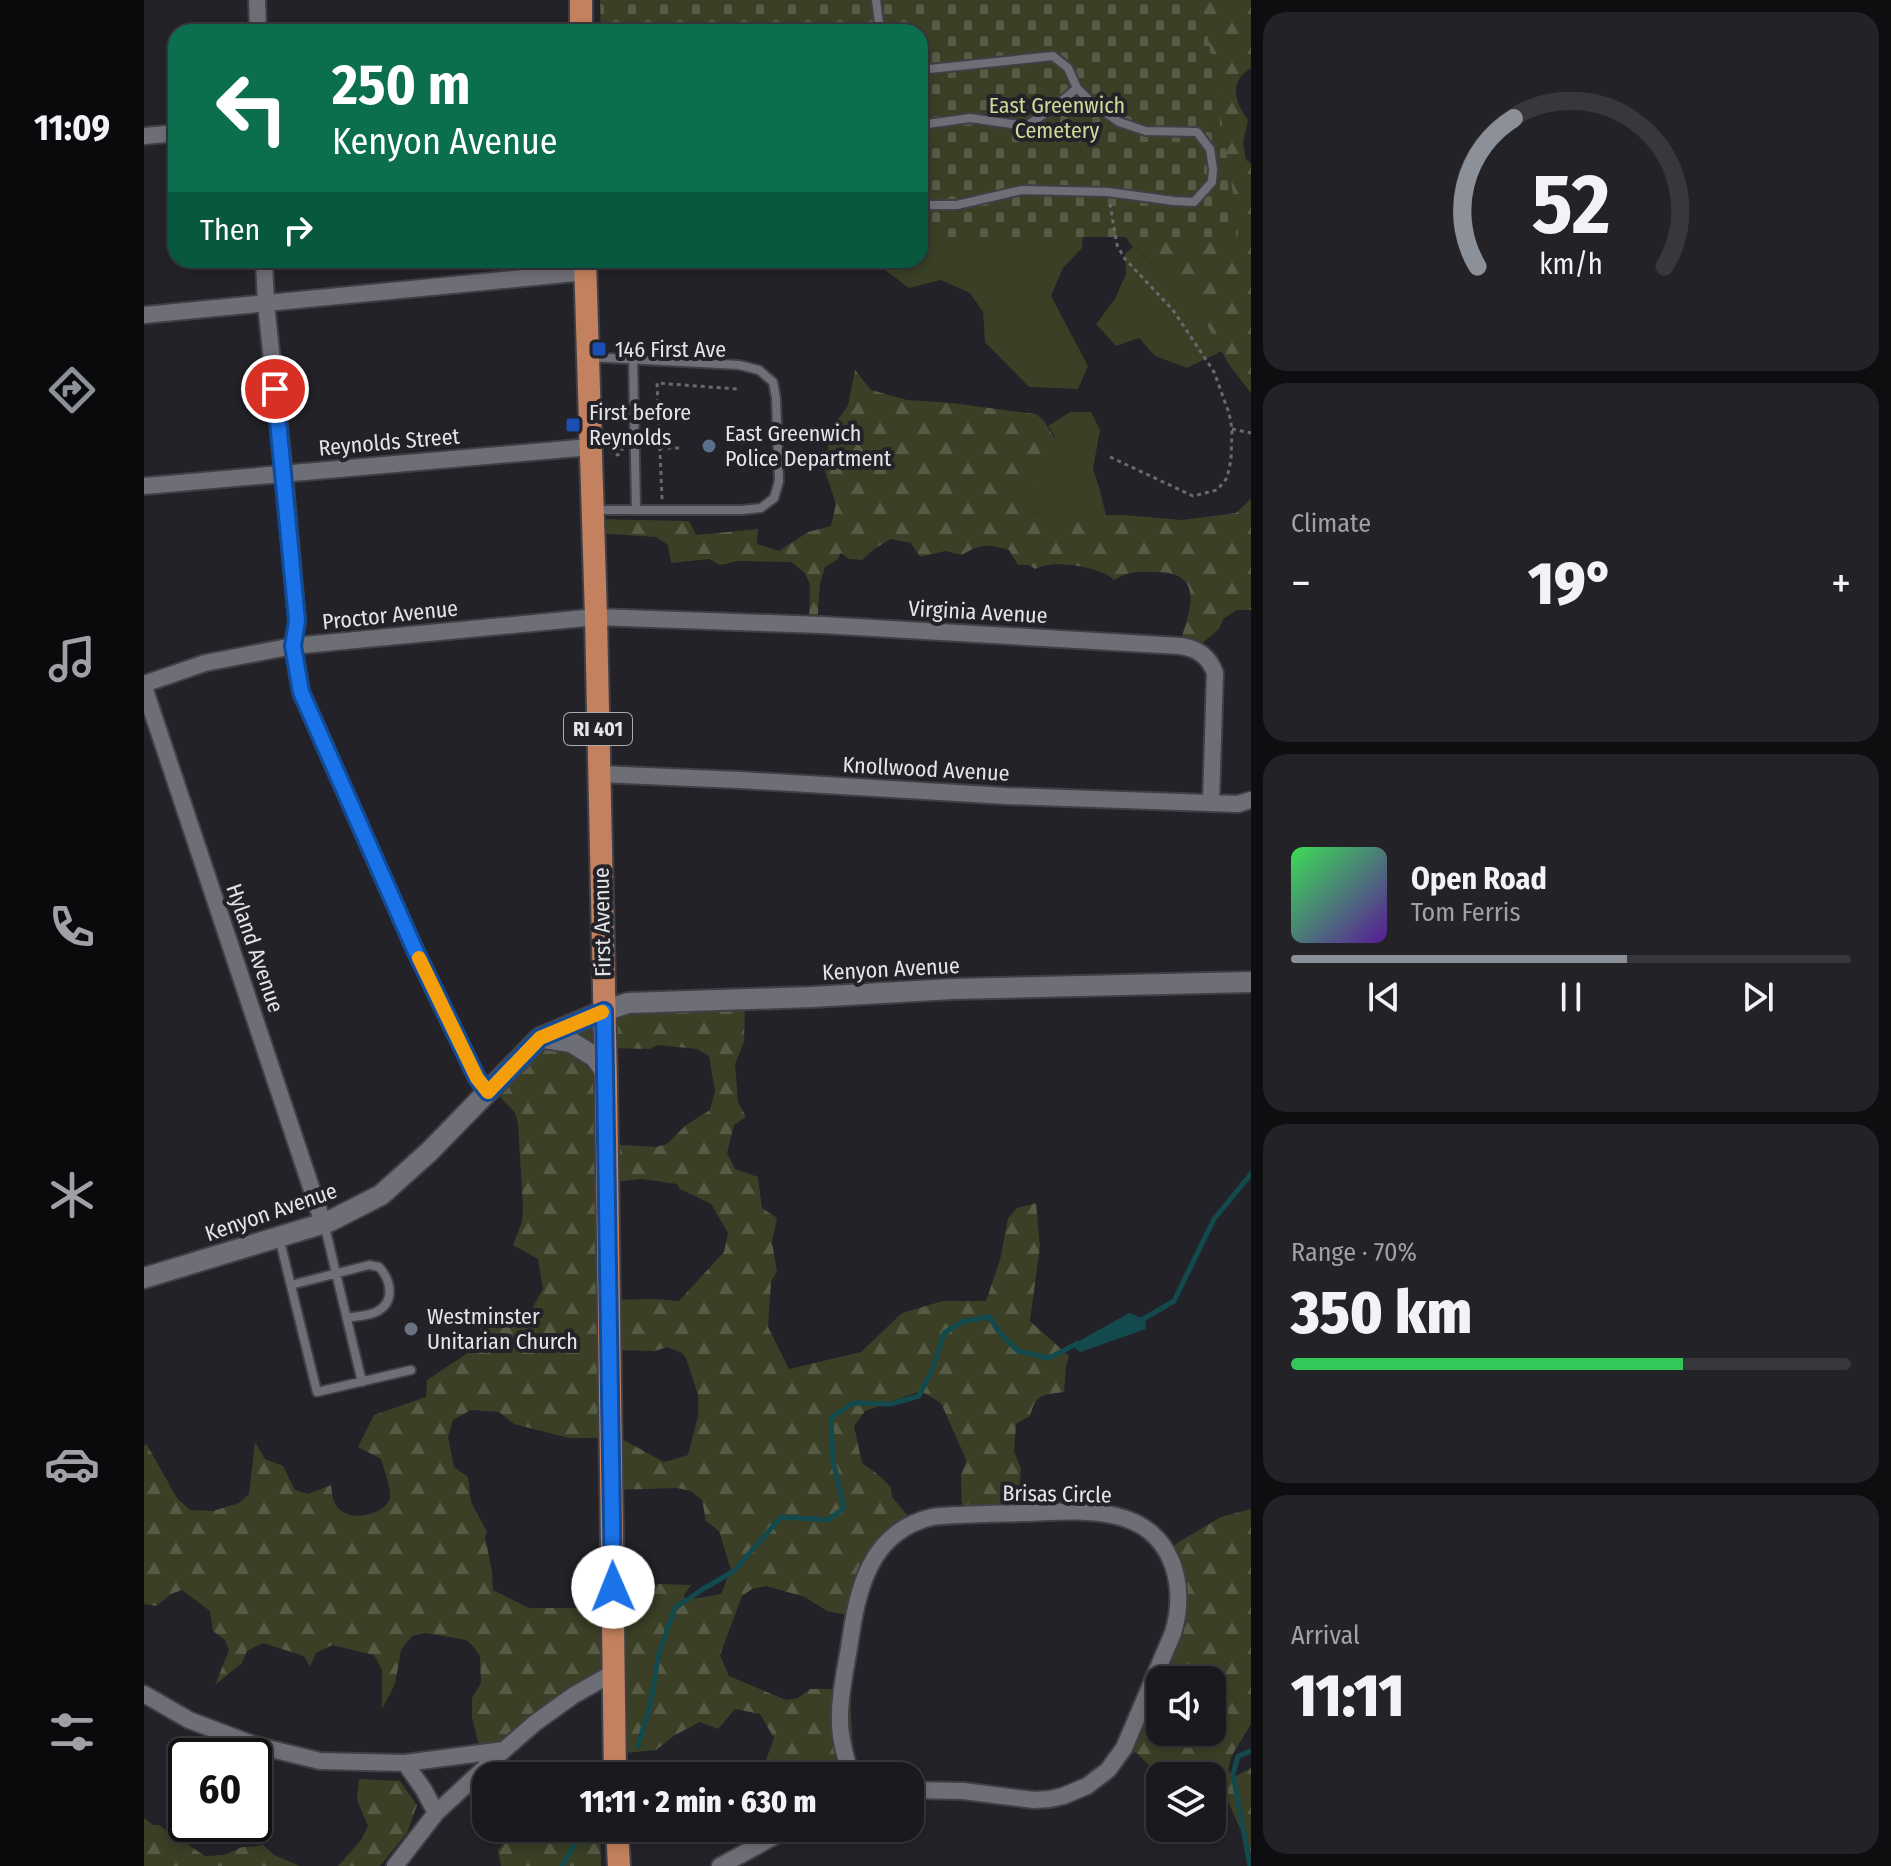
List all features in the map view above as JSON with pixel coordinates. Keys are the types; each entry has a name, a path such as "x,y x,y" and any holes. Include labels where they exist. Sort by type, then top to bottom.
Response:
{"main road":[{"path":"581,0 581,24"},
{"name":"First Avenue","path":"586,268 606,1072 615,1762"},
{"path":"618,1842 619,1866"}],"street":[{"path":"257,0 258,24"},
{"path":"144,136 168,134"},
{"path":"264,268 297,621 293,646 301,692 415,950 477,1078 488,1092"},
{"path":"144,315 266,304 569,268"},
{"name":"Reynolds Street","path":"144,486 590,447"},
{"name":"Proctor Avenue","path":"144,686 205,663 293,646 596,617"},
{"name":"Virginia Avenue","path":"596,617 822,625 1194,649 1212,665 1216,684 1211,803"},
{"name":"Hyland Avenue","path":"144,686 323,1223"},
{"name":"Knollwood Avenue","path":"599,774 1108,801 1238,804 1251,800"},
{"name":"Kenyon Avenue","path":"144,1278 328,1222 381,1195 429,1152 540,1038 628,1003 1251,982"},
{"path":"540,1038 571,1042 595,1057 606,1072"},
{"name":"Brisas Circle","path":"847,1762 839,1722 856,1604 869,1566 889,1539 903,1528 917,1520 932,1517 1081,1512 1127,1519 1155,1537 1175,1568 1179,1589 1178,1613 1173,1633 1124,1748 1108,1770 1087,1786 1050,1799 924,1790"},
{"path":"395,1866 436,1813 504,1750 574,1695 613,1673"},
{"path":"144,1694 189,1720 255,1745 320,1761 405,1763 504,1750"},
{"path":"405,1763 436,1813"},
{"path":"720,1866 764,1842"}],"lane":[{"path":"876,0 879,24"},
{"path":"928,69 1053,56 1068,68 1077,88 1119,122 1146,131 1197,132 1210,149 1213,169 1212,182 1194,202 1108,192 1022,190 957,205 928,205"},
{"path":"928,124 970,118 1026,126 1077,88"},
{"path":"588,357 739,365 759,370 773,382 776,398 779,481 774,498 761,508 592,510"},
{"path":"633,359 636,509"},
{"path":"323,1223 362,1382"},
{"path":"279,1236 317,1392 411,1370"},
{"path":"291,1285 369,1265 379,1267 386,1275 390,1289 388,1302 375,1313 347,1318"}],"path":[{"path":"1108,192 1117,245 1125,259 1173,310 1214,372 1232,429 1227,478 1217,490 1193,496 1110,457"},
{"path":"661,499 657,383 737,389"},
{"path":"1232,429 1251,433"},
{"path":"659,448 681,448"}],"green space":[{"name":"East Greenwich Cemetery","path":"600,0 1202,0 1238,224 1237,237 928,237 928,24 601,24"},
{"path":"1030,0 1251,0 1251,68 1239,79 1236,92 1239,106 1248,120 1243,143 1246,160 1251,163 1251,393 1230,366 1180,286 1132,246 1123,233"},
{"path":"928,234 1083,235 1082,248 1063,268 1051,296 1088,366 1078,389 1029,387 985,342 983,312 970,293 941,280 909,288 885,270 849,268 928,268"},
{"path":"1133,247 1180,286 1222,351 1187,368 1155,356 1139,338 1116,346 1096,324 1115,299 1126,274 1125,254"},
{"path":"855,370 871,390 907,400 1036,414 1044,421 1061,449 1023,496 1030,512 1052,516 1124,515 1182,520 1236,513 1251,499 1251,610 1237,610 1223,619 1219,629 1194,650 1180,642 1190,606 1188,586 1172,574 1134,572 1114,580 1093,569 1073,565 1055,564 1035,569 1029,565 1018,565 1009,550 990,546 974,548 962,555 945,551 920,557 911,543 891,539 862,560 849,559 841,553 837,560 825,567 820,584 817,626 809,625 810,584 804,572 791,562 738,561 720,565 709,559 671,563 668,545 656,537 594,533 593,519 689,521 696,535 758,529 757,544 779,551 808,532 831,526 836,504 824,468 832,427 848,406"},
{"path":"1070,412 1091,412 1100,430 1093,469 1106,516 1052,516 1030,512 1022,497 1032,484 1055,437 1048,426"},
{"path":"745,1002 744,1042 735,1064 738,1102 746,1117 734,1125 727,1153 735,1169 758,1177 762,1208 777,1218 772,1242 777,1271 771,1282 768,1327 789,1369 861,1352 902,1313 943,1301 986,1301 1000,1260 1008,1218 1017,1208 1036,1203 1040,1246 1030,1321 1069,1356 1064,1392 1041,1396 1030,1416 1016,1424 1014,1451 1021,1469 1018,1508 962,1512 961,1475 966,1462 941,1403 921,1391 865,1411 854,1426 862,1463 891,1488 892,1497 915,1524 881,1558 858,1617 827,1611 805,1597 766,1586 752,1589 742,1596 720,1655 729,1676 786,1700 798,1698 810,1689 848,1689 853,1762 767,1762 774,1738 760,1714 735,1709 718,1729 700,1722 675,1735 656,1750 624,1753 612,1676 494,1762 480,1749 472,1718 472,1698 481,1683 480,1656 466,1640 426,1633 412,1636 401,1650 395,1684 382,1709 382,1670 374,1655 332,1645 316,1653 310,1666 304,1656 263,1643 247,1651 242,1663 215,1685 229,1650 225,1640 213,1631 210,1611 182,1590 156,1606 144,1604 144,1445 147,1445 177,1498 190,1510 213,1511 239,1503 249,1494 255,1442 265,1459 283,1466 295,1490 308,1494 331,1485 340,1510 356,1516 371,1514 384,1507 390,1496 381,1459 358,1447 374,1415 426,1397 427,1380 478,1346 483,1312 529,1314 543,1289 538,1259 513,1245 522,1222 523,1207 518,1123 515,1113 493,1089 548,1039 608,1011","holes":["658,1045 697,1049 709,1056 715,1091 710,1110 686,1125 667,1144 655,1147 608,1144 607,1048 649,1049","642,1179 677,1184 680,1189 711,1204 728,1233 724,1252 679,1301 610,1300 612,1182","667,1347 686,1358 698,1395 698,1416 688,1455 664,1462 611,1433 611,1350 655,1351","471,1410 499,1412 514,1424 569,1438 608,1438 615,1490 677,1488 691,1491 702,1500 706,1521 719,1531 731,1570 721,1594 687,1600 684,1596 691,1585 659,1584 637,1590 616,1590 578,1608 529,1608 493,1590 485,1537 487,1532 471,1502 468,1477 454,1467 448,1437 453,1420"]},
{"path":"1251,1509 1251,1724 1231,1757 1228,1770 1234,1777 1251,1768 1251,1853 1226,1797 1226,1762 1146,1762 1129,1748 1146,1709 1146,1746 1226,1746 1226,1666 1165,1666 1178,1635 1171,1549 1221,1517"},
{"path":"359,1779 400,1781 417,1805 407,1833 380,1866 338,1866 361,1840 368,1826 357,1800"},
{"path":"144,1818 168,1831 168,1842 184,1842 205,1856 224,1855 242,1847 262,1844 274,1855 300,1866 144,1866"},
{"path":"505,1842 600,1842 601,1866 501,1866 498,1850"}],"water":[{"path":"1129,1313 1145,1319 1146,1329 1080,1352 1072,1345"}],"waterway":[{"path":"1140,1321 1174,1301 1214,1219 1251,1174"},
{"path":"638,1746 650,1706 659,1653 675,1608 734,1571 781,1517 828,1520 844,1508 833,1461 831,1418 853,1403 891,1404 919,1396 933,1368 944,1333 964,1321 989,1317 1018,1351 1049,1358 1078,1343"},
{"path":"1250,1866 1233,1774 1238,1756 1251,1751"},
{"path":"562,1866 576,1842"}],"slow traffic":[{"path":"419,958 477,1078 488,1092 540,1038 602,1012"}],"place":[{"name":"146 First Ave","path":"599,349"},
{"name":"First before Reynolds","path":"573,425"},
{"name":"East Greenwich Police Department","path":"709,446"},
{"name":"Westminster Unitarian Church","path":"411,1329"}],"route":[{"path":"275,389 297,621 293,646 301,692 415,950 477,1078 488,1092 540,1038 604,1011 613,1587"}]}
